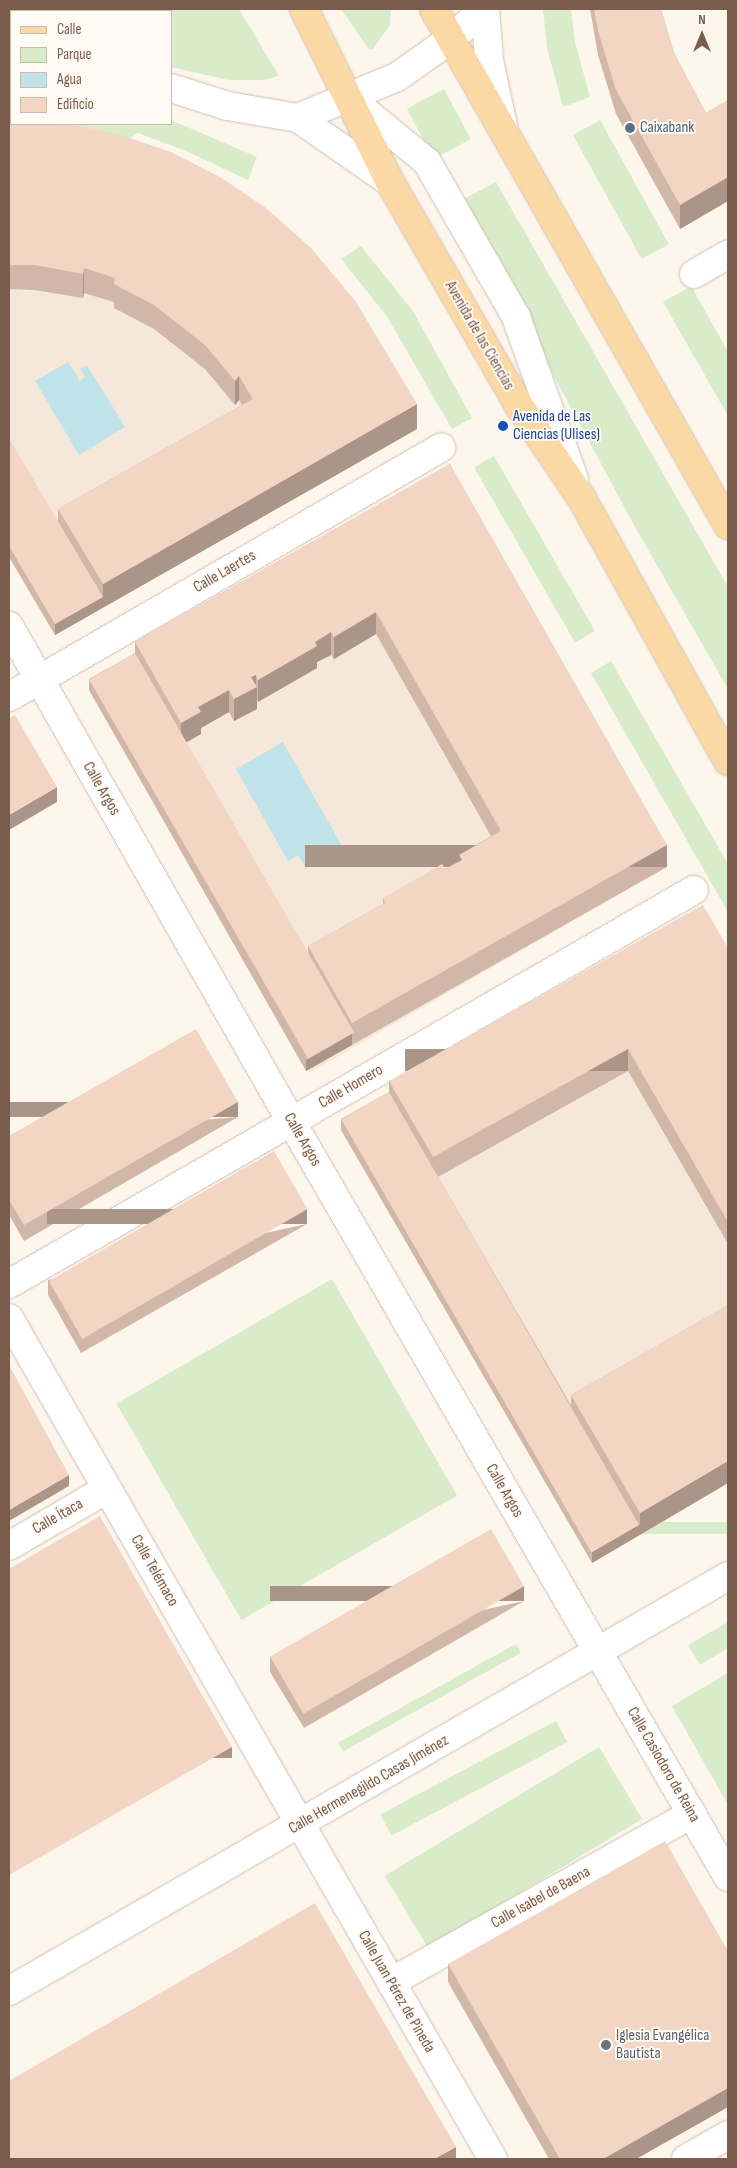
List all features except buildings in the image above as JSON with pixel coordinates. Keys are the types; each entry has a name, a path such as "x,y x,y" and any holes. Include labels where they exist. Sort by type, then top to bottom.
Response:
{"main road":[{"name":"Avenida de las Ciencias","path":"304,9 390,182 518,404 582,499 728,760"},
{"path":"434,9 504,135 728,525"}],"street":[{"path":"298,118 397,77 451,38 485,9"},
{"path":"485,9 489,60 504,135"},
{"path":"172,88 228,106 298,118 390,182"},
{"path":"348,97 427,162 431,168 516,317 582,499"},
{"path":"694,274 728,254"},
{"name":"Calle Laertes","path":"9,697 441,448"},
{"name":"Calle Argos","path":"9,626 598,1654"},
{"name":"Calle Homero","path":"9,1284 694,890"},
{"name":"Calle Telémaco","path":"9,1318 300,1824"},
{"name":"Calle Ítaca","path":"9,1546 107,1489"},
{"name":"Calle Hermenegildo Casas Jiménez","path":"9,1991 598,1654 728,1576"},
{"name":"Calle Casiodoro de Reina","path":"598,1654 728,1876"},
{"name":"Calle Isabel de Baena","path":"391,1982 692,1814"},
{"name":"Calle Juan Pérez de Pineda","path":"300,1824 493,2159"},
{"path":"686,2159 728,2135"}],"shaded area":[{"path":"9,145 356,326 417,429 55,635 9,557"},
{"path":"450,486 669,865 310,1073 91,694"},
{"path":"728,971 728,1483 592,1563 341,1130"}],"green space":[{"path":"82,9 239,9 279,76 263,80 228,80 172,67 172,10"},
{"path":"341,9 391,9 390,25 372,50 368,48"},
{"path":"543,9 571,9 575,42 590,97 563,107 547,48"},
{"path":"444,89 471,139 434,159 407,109"},
{"path":"172,120 257,157 248,180 186,151 138,133 129,139 50,125 172,125"},
{"path":"600,120 669,244 642,259 573,135"},
{"path":"496,182 728,587 728,689 635,527 460,201"},
{"path":"361,246 413,311 472,418 452,429 386,315 341,259"},
{"path":"691,286 728,352 728,416 663,302"},
{"path":"494,456 595,631 575,642 474,467"},
{"path":"611,661 728,864 728,912 591,673"},
{"path":"332,1279 457,1496 241,1620 116,1404"},
{"path":"631,1522 728,1522 728,1534 631,1534"},
{"path":"728,1622 728,1648 700,1665 688,1645"},
{"path":"516,1644 521,1653 343,1751 338,1742"},
{"path":"728,1673 728,1805 672,1706"},
{"path":"556,1721 567,1742 392,1836 380,1814"},
{"path":"599,1747 642,1819 428,1948 385,1876"}],"water":[{"path":"68,362 80,381 85,377 80,369 87,365 125,427 79,455 35,381"},
{"path":"283,742 343,848 306,868 298,855 288,861 236,769"}],"place":[{"name":"Caixabank","path":"630,128"},
{"name":"Avenida de Las Ciencias (Ulises)","path":"503,426"},
{"name":"Iglesia Evangélica Bautista","path":"606,2045"}]}
